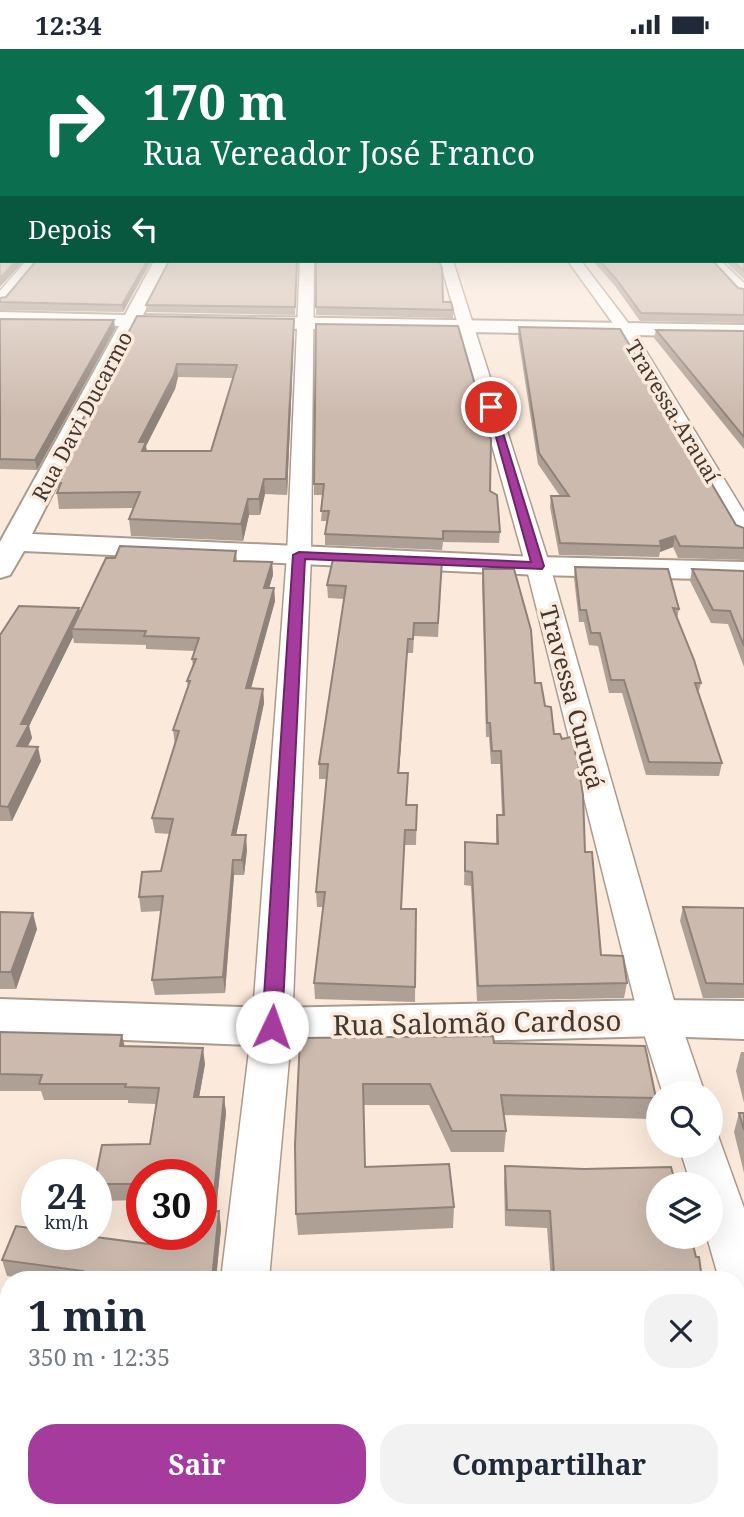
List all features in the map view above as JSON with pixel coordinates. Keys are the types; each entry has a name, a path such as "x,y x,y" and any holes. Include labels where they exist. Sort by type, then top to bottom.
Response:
{"street":[{"path":"0,300 19,278"},
{"name":"Rua Davi Ducarmo","path":"0,569 8,541 154,278"},
{"path":"246,1271 272,1027 299,555 306,278"},
{"name":"Travessa Curuçá","path":"451,278 538,566 659,1018 680,1081"},
{"name":"Travessa Arauaí","path":"586,278 624,328 744,530"},
{"path":"731,278 744,291"},
{"path":"0,318 744,331"},
{"path":"8,541 538,566 744,571"},
{"name":"Rua Salomão Cardoso","path":"0,1017 272,1027 659,1018 744,1020"},
{"path":"705,1158 741,1271"}],"building":[{"path":"22,278 138,278 122,305 0,302 0,298 6,297"},
{"path":"160,278 296,278 295,307 146,305"},
{"path":"316,278 442,278 443,302 451,302 453,310 316,307"},
{"path":"728,278 738,288 744,289 744,315 641,313 616,279"},
{"path":"137,316 294,319 286,479 264,479 259,499 248,499 241,524 129,519 140,492 57,493 61,483 57,483 70,455 64,455","holes":["177,364 237,365 211,451 142,451 146,442 139,442 174,375"]},
{"path":"0,319 114,320 35,460 0,459"},
{"path":"316,324 458,326 491,440 490,491 497,495 500,532 443,531 443,539 325,534 329,511 321,511 324,484 314,484"},
{"path":"519,327 620,329 676,423 686,452 693,452 736,525 744,528 744,548 680,546 675,536 660,541 661,546 560,543 551,496 569,496 539,453"},
{"path":"656,330 744,331 744,437"},
{"path":"120,546 236,551 234,561 272,562 264,588 274,588 246,688 263,689 232,835 246,835 242,860 233,860 223,977 152,980 163,896 139,897 142,872 161,871 173,819 152,818 179,731 173,730 190,681 187,681 196,659 192,659 199,638 144,636 146,631 72,629 106,558 115,558"},
{"path":"334,555 442,560 438,623 414,623 413,639 408,639 398,773 408,773 406,805 417,805 416,830 405,830 401,909 416,909 415,987 314,983 325,892 316,892 328,764 319,764 346,586 327,585"},
{"path":"575,567 668,569 679,609 673,608 694,660 701,683 695,683 722,763 649,762 624,680 611,680 600,633 591,633 586,610 580,610"},
{"path":"483,569 514,569 531,630 535,683 541,683 545,706 551,707 554,734 560,734 562,739 571,737 578,763 583,795 585,852 592,852 601,955 623,956 627,983 478,986 472,872 465,871 465,842 498,844 497,815 504,815 501,751 492,751 490,723 487,723"},
{"path":"692,569 744,571 744,646 730,611 713,610"},
{"path":"19,606 79,608 21,724 29,724 17,746 38,747 8,807 0,806 0,635"},
{"path":"683,907 744,908 744,984 706,983"},
{"path":"0,912 33,913 11,972 0,972"},
{"path":"0,1032 122,1035 120,1046 203,1048 194,1097 224,1097 217,1164 217,1159 126,1159 126,1184 112,1184 112,1159 99,1159 102,1145 150,1144 159,1088 125,1087 126,1084 39,1084 42,1075 0,1074"},
{"path":"493,1036 494,1043 645,1046 652,1081 646,1081 646,1098 501,1095 506,1131 452,1131 430,1084 363,1084 365,1167 449,1164 454,1207 296,1214 295,1145 300,1038"},
{"path":"739,1113 744,1113 744,1130"},
{"path":"505,1166 584,1169 671,1167 672,1172 646,1172 646,1249 694,1249 696,1257 699,1257 701,1271 554,1271 550,1211 507,1210"},
{"path":"16,1226 21,1227 21,1250 112,1250 112,1239 126,1241 126,1250 215,1250 213,1271 83,1271 2,1260"}],"route":[{"path":"272,1027 299,555 538,566 491,407"}]}
